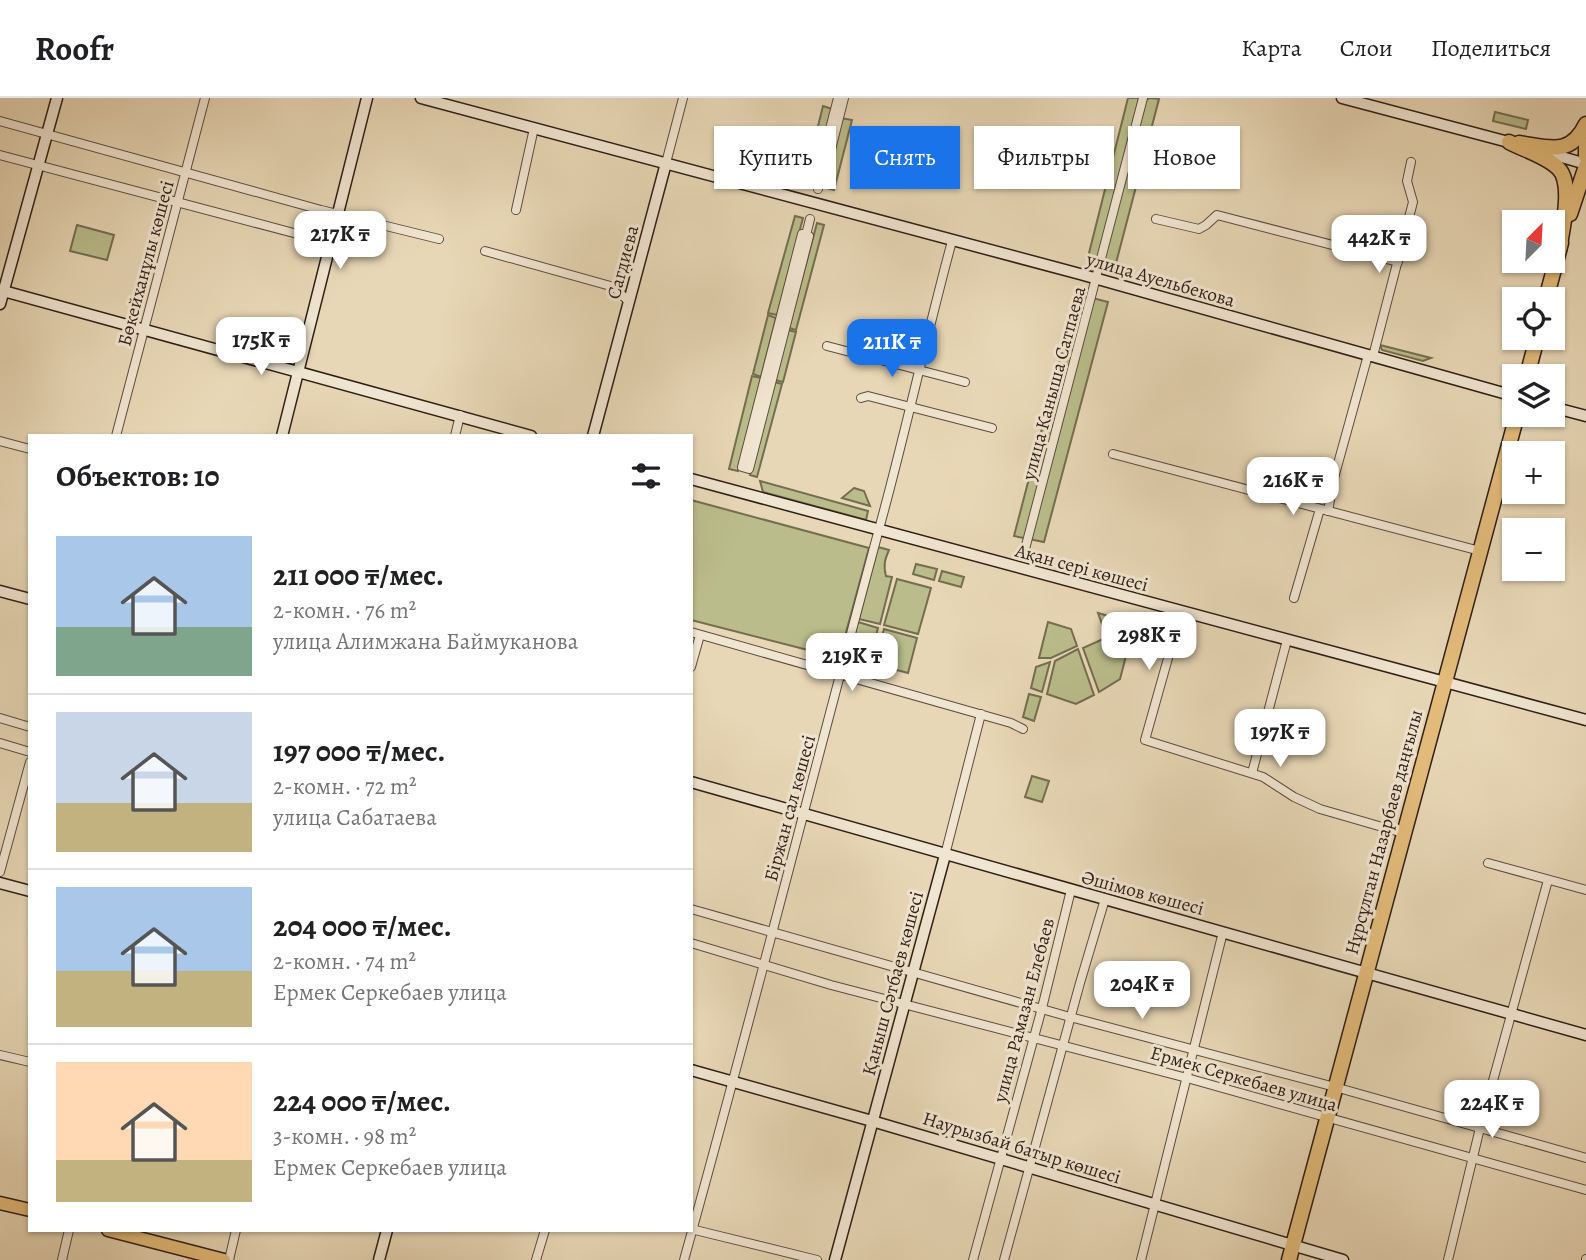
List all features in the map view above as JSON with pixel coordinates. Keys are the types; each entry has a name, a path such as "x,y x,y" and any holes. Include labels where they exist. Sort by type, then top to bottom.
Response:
{"highway":[{"path":"1508,142 1568,147 1578,139 1586,124"},
{"path":"1508,142 1555,165 1564,176 1567,190 1564,210"},
{"path":"1586,145 1586,156"},
{"path":"1565,231 1585,168"},
{"path":"1565,237 1586,192"},
{"name":"Нұрсұлтан Назарбаев даңғылы","path":"1291,1253 1514,427"}],"main road":[{"path":"0,1203 28,1210"},
{"path":"116,1232 224,1260"}],"street":[{"path":"0,304 57,98"},
{"name":"Бөкейханұлы көшесі","path":"117,434 205,98"},
{"path":"282,434 367,98"},
{"name":"улица Ауельбекова","path":"421,98 1096,279 1502,393"},
{"name":"Сагдиева","path":"594,434 683,98"},
{"path":"837,114 838,98"},
{"path":"834,126 844,98"},
{"name":"улица Каныша Сатпаева","path":"1024,553 1143,98"},
{"path":"1342,98 1508,142 1585,168"},
{"path":"0,121 439,239"},
{"path":"516,210 534,128"},
{"path":"0,155 305,236"},
{"path":"1294,598 1334,478 1398,262 1413,202 1407,181 1411,162"},
{"path":"1157,219 1199,229 1217,215 1398,262"},
{"path":"745,472 749,469 750,450 795,275 809,236 806,235 810,219"},
{"name":"Біржан сал көшесі","path":"693,1226 734,1082 952,241"},
{"path":"485,251 614,287 629,302"},
{"path":"2,291 524,434"},
{"path":"827,346 965,382"},
{"path":"862,398 868,396 992,428"},
{"path":"1565,410 1586,416"},
{"path":"455,434 460,415"},
{"path":"0,442 28,449"},
{"path":"1113,454 1480,551"},
{"name":"Ақан сері көшесі","path":"693,480 1586,720"},
{"path":"0,591 28,598"},
{"path":"1181,612 1145,740 1252,773 1274,782 1294,797 1320,809 1403,833"},
{"path":"694,635 981,714 1023,729"},
{"path":"1252,773 1286,640"},
{"name":"Қаныш Сәтбаев көшесі","path":"835,1260 981,714"},
{"path":"0,718 28,726"},
{"path":"0,743 28,751"},
{"path":"0,872 28,769"},
{"name":"Әшімов көшесі","path":"693,783 1586,1035"},
{"path":"1488,863 1586,890"},
{"path":"1448,1260 1480,1128 1548,880"},
{"path":"0,883 28,890"},
{"name":"улица Рамазан Елебаев","path":"973,1260 1042,1008 1070,890"},
{"path":"1004,1260 1105,899"},
{"name":"Ермек Серкебаев улица","path":"693,910 1070,1017 1335,1087 1586,1158"},
{"path":"1141,1260 1223,932"},
{"name":"Ермек Серкебаев улица","path":"693,944 831,985 1187,1078 1586,1190"},
{"path":"0,1055 28,1062"},
{"name":"Наурызбай батыр көшесі","path":"693,1071 1156,1205 1291,1253 1343,1260"},
{"path":"693,1229 817,1260"},
{"path":"62,1260 69,1232"},
{"path":"229,1260 236,1232"},
{"path":"379,1260 386,1232"},
{"path":"536,1260 544,1232"},
{"name":"Біржан сал көшесі","path":"684,1260 691,1232"}],"green space":[{"path":"1128,98 1140,98 1133,126 1128,126 1128,145 1099,260 1088,257 1105,189 1114,189 1114,154"},
{"path":"1159,99 1152,126 1138,126 1145,100"},
{"path":"823,106 832,109 828,126 818,126"},
{"path":"1495,112 1528,120 1526,129 1493,121"},
{"path":"841,118 852,120 836,182 836,137"},
{"path":"1128,166 1128,189 1135,189 1116,263 1104,260"},
{"path":"795,216 803,218 777,315 768,313"},
{"path":"817,223 824,225 796,330 789,328"},
{"path":"77,225 114,235 107,260 70,251"},
{"path":"1077,294 1108,302 1044,542 1014,536"},
{"path":"768,315 776,318 761,377 753,374"},
{"path":"788,330 796,332 783,382 775,380"},
{"path":"1380,345 1431,358 1423,361 1382,350"},
{"path":"752,376 761,378 738,471 729,469"},
{"path":"774,382 782,384 757,477 750,475"},
{"path":"760,481 868,511 866,520 763,492"},
{"path":"854,488 864,491 870,506 842,498"},
{"path":"693,501 869,548 839,658 693,621"},
{"path":"878,547 889,550 885,569 886,576 892,577 880,624 859,619"},
{"path":"916,564 937,569 934,580 913,574"},
{"path":"942,571 964,577 961,587 939,581"},
{"path":"897,579 931,588 918,634 884,625"},
{"path":"1098,613 1130,622 1113,630 1103,627"},
{"path":"858,622 878,628 869,663 848,657"},
{"path":"1048,622 1071,629 1077,646 1051,658 1039,658"},
{"path":"1134,625 1120,679 1099,692 1083,648"},
{"path":"884,629 917,638 908,673 874,664"},
{"path":"1078,649 1094,695 1076,704 1047,694 1055,661"},
{"path":"1050,662 1042,692 1031,688 1036,667"},
{"path":"1029,694 1041,697 1034,721 1023,717"},
{"path":"1032,776 1049,781 1042,802 1025,797"}]}
